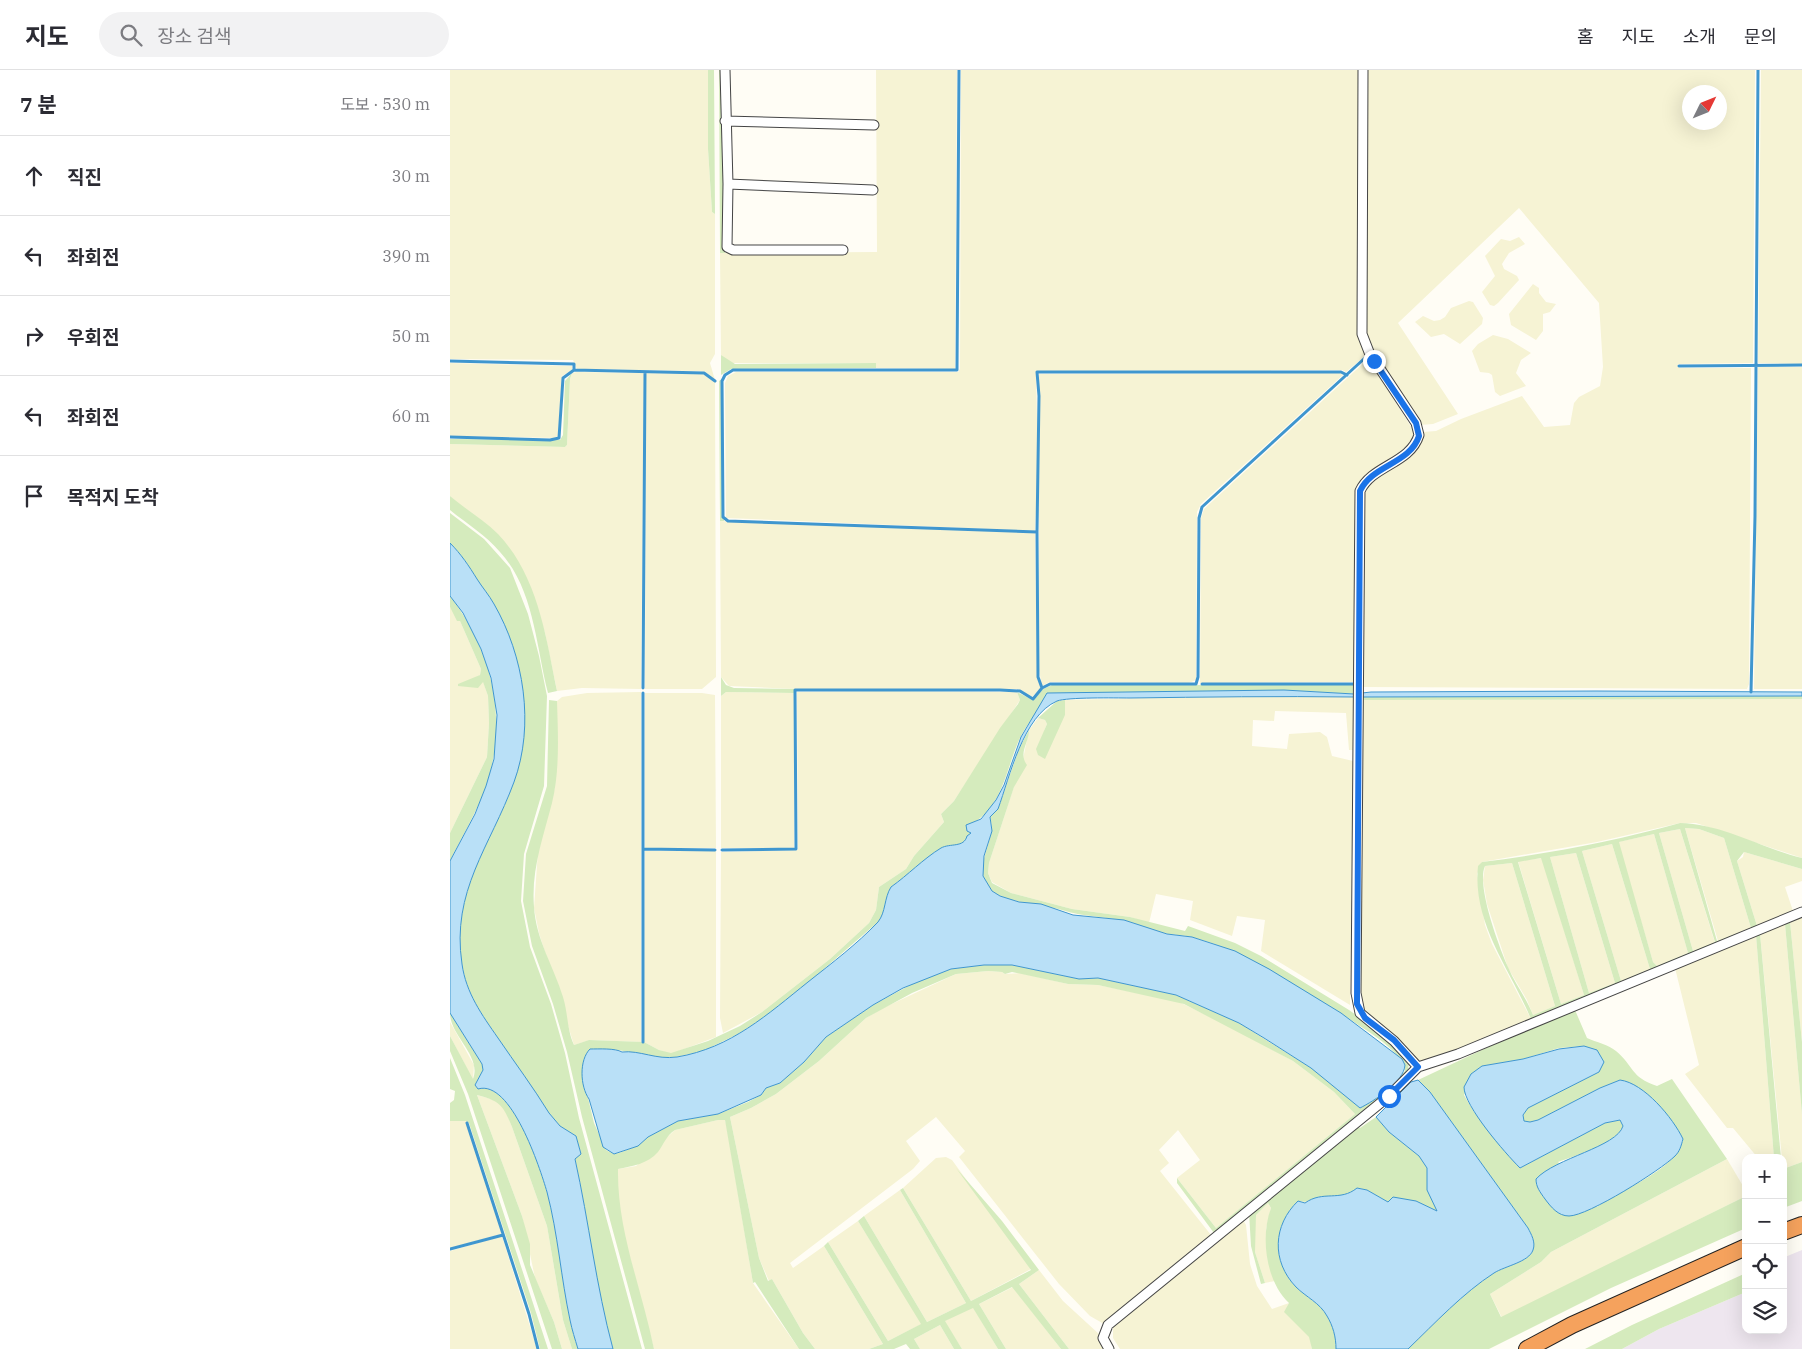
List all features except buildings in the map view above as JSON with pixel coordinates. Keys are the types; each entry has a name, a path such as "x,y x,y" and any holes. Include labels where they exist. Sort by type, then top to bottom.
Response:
{"highway":[{"path":"1787,1231 1802,1225"},
{"path":"1527,1349 1572,1325 1742,1249"}],"street":[{"path":"725,70 728,184 727,247 733,250 843,250"},
{"path":"1363,70 1362,334 1369,352 1416,423 1419,436 1411,451 1368,479 1360,491 1356,993 1360,1013 1394,1040 1418,1067"},
{"path":"725,121 874,125"},
{"path":"728,184 873,190"},
{"path":"1109,1349 1103,1338 1108,1325 1389,1096 1418,1067 1458,1054 1802,912"}],"shaded area":[{"path":"450,70 708,70 708,149 712,212 715,214 715,354 710,363 715,380 705,372 698,371 577,369 573,360 450,359"},
{"path":"876,70 957,70 955,369 876,368 876,363 729,363 721,355 720,253 877,252"},
{"path":"961,70 1359,70 1360,339 1365,356 1346,372 1342,370 1036,371 1038,470 1035,531 726,518 725,383 728,376 736,372 958,372 960,369"},
{"path":"1366,70 1755,70 1753,363 1678,364 1679,368 1751,368 1749,684 1747,689 1362,687 1362,506 1365,486 1414,451 1423,432 1436,431 1461,419 1522,396 1544,427 1570,425 1574,403 1579,397 1600,386 1603,367 1599,303 1519,208 1398,323 1458,414 1433,424 1420,425 1371,347 1365,331"},
{"path":"1761,70 1802,70 1802,364 1758,363"},
{"path":"1519,237 1525,244 1509,253 1502,264 1504,269 1517,276 1519,280 1498,303 1494,306 1490,305 1482,292 1495,276 1485,256 1501,239 1510,241"},
{"path":"1533,284 1539,288 1539,293 1546,302 1556,304 1550,312 1543,314 1543,331 1536,340 1511,325 1509,314"},
{"path":"1469,301 1473,302 1483,318 1482,324 1460,344 1444,334 1431,337 1415,322 1423,316 1434,321 1440,320 1445,317 1451,308"},
{"path":"1493,335 1508,339 1531,353 1521,360 1516,373 1526,386 1500,396 1495,392 1492,375 1480,372 1472,351 1478,344"},
{"path":"1368,359 1415,433 1408,447 1363,479 1357,488 1355,682 1200,683 1201,518 1204,509"},
{"path":"450,363 572,366 572,370 562,376 558,436 554,438 450,436"},
{"path":"1758,367 1802,367 1802,689 1754,689"},
{"path":"572,373 644,373 641,689 582,688 557,691 545,633 527,579 450,496 450,444 565,447 567,445 570,379"},
{"path":"646,373 703,374 715,382 716,677 702,689 645,689"},
{"path":"1340,373 1343,375 1201,504 1197,512 1196,680 1189,683 1050,682 1042,686 1039,670 1039,374"},
{"path":"720,521 1035,533 1037,677 1041,688 1032,697 1018,689 795,689 729,686 721,677"},
{"path":"450,607 460,621 481,669 480,675 476,678 459,684 477,687 483,681 488,696 489,723 487,757 450,833"},
{"path":"641,692 641,1042 590,1040 574,1045 539,933 534,908 538,851 555,787 557,701 562,697 587,693"},
{"path":"726,692 794,693 794,848 721,848 721,696"},
{"path":"797,692 1017,692 1020,700 954,801 941,814 944,822 914,856 906,869 879,887 876,910 869,923 830,959 762,1012 723,1033 720,1018 721,852 798,850"},
{"path":"645,693 702,693 715,695 716,848 645,848"},
{"path":"1261,695 1354,697 1353,750 1349,750 1346,713 1275,711 1274,721 1253,720 1252,746 1287,749 1289,734 1320,732 1327,737 1332,756 1353,761 1350,1005 1261,951 1265,920 1237,916 1232,936 1190,920 1193,901 1156,894 1149,923 1130,917 1072,909 1011,893 992,882 988,873 989,863 1023,759 1029,730 1038,718 1045,720 1047,724 1044,731 1065,715 1065,700"},
{"path":"1802,699 1802,858 1696,823 1680,823 1597,842 1482,862 1477,874 1485,925 1492,944 1531,1019 1459,1050 1422,1061 1415,1059 1364,1013 1360,1002 1361,700"},
{"path":"1685,828 1699,829 1724,838 1751,928 1718,941"},
{"path":"1680,829 1715,943 1693,951 1659,833"},
{"path":"1654,834 1688,953 1657,966 1653,962 1618,842"},
{"path":"1612,844 1650,969 1621,981 1582,851"},
{"path":"645,851 716,851 716,1037 671,1054 644,1042"},
{"path":"1744,852 1802,869 1802,881 1785,887 1793,911 1764,925 1757,926 1737,861 1743,857"},
{"path":"1576,853 1615,983 1589,993 1550,857"},
{"path":"1542,858 1584,995 1561,1004 1518,861"},
{"path":"1512,863 1555,1006 1533,1015 1527,1000 1508,968 1487,904 1483,880 1485,866"},
{"path":"1802,917 1802,1042 1790,922"},
{"path":"1785,924 1802,1114 1802,1162 1787,1168 1787,1154 1782,1154 1760,934"},
{"path":"1756,935 1774,1154 1755,1154 1733,1128 1727,1128 1685,1074 1699,1065 1675,968"},
{"path":"988,971 1005,974 1020,973 1068,984 1098,985 1177,1001 1227,1025 1293,1061 1334,1092 1355,1114 1216,1228 1177,1178 1200,1160 1178,1130 1159,1150 1169,1163 1160,1171 1211,1235 1104,1324 1090,1316 1059,1284 959,1157 965,1151 936,1117 906,1141 920,1161 913,1169 790,1263 793,1268 824,1246 883,1344 869,1349 815,1349 803,1333 772,1279 769,1281 759,1258 730,1117 776,1094 819,1061 866,1018 881,1009 956,974"},
{"path":"450,1022 474,1065 473,1080 450,1036"},
{"path":"477,1095 498,1101 506,1112 512,1127 547,1226 563,1320 572,1349 562,1349 554,1322 535,1278 522,1216"},
{"path":"722,1119 725,1120 727,1128 753,1283 799,1349 654,1349 625,1239 617,1197 618,1169 636,1166 675,1130"},
{"path":"450,1121 466,1121 502,1234 450,1248"},
{"path":"946,1157 952,1160 1031,1269 971,1301 903,1188 936,1158"},
{"path":"1727,1159 1742,1184 1742,1198 1502,1318 1490,1294 1541,1262 1551,1252"},
{"path":"900,1190 966,1303 927,1322 864,1216"},
{"path":"1268,1203 1271,1208 1266,1229 1268,1260 1275,1281 1265,1283 1255,1252 1254,1232 1256,1215"},
{"path":"1242,1218 1246,1225 1250,1264 1257,1286 1272,1309 1289,1303 1285,1312 1310,1337 1312,1349 1120,1349 1113,1338 1113,1326"},
{"path":"858,1221 922,1324 888,1341 828,1242"},
{"path":"502,1236 537,1349 450,1349 450,1251"},
{"path":"1802,1250 1802,1349 1622,1349 1659,1329 1742,1294 1742,1334 1787,1334 1787,1256"},
{"path":"1039,1270 1063,1301 1099,1334 1107,1349 1069,1349 1019,1284"},
{"path":"1013,1287 1061,1349 1006,1349 979,1304"},
{"path":"973,1307 998,1349 962,1349 944,1321"},
{"path":"940,1325 954,1349 920,1349 914,1339"}],"green space":[{"path":"708,70 714,70 715,214 712,212 708,149"},
{"path":"719,70 723,70 725,253 720,253"},
{"path":"721,355 735,364 876,363 876,368 731,369 721,375"},
{"path":"572,373 570,379 567,445 565,447 450,444 450,439 560,440 563,435 565,381"},
{"path":"723,378 724,521 720,521 719,381"},
{"path":"450,496 498,534 512,551 523,569 544,629 557,691 548,693 532,619 520,583 511,567 489,540 450,510"},
{"path":"450,513 484,539 510,568 528,614 539,656 547,696 544,786 524,854 521,901 530,947 551,1004 565,1053 579,1118 642,1349 613,1349 601,1302 575,1158 581,1154 576,1136 560,1126 549,1113 481,1012 471,994 464,975 460,941 461,919 465,899 471,879 516,776 524,726 520,676 514,651 505,627 490,597 465,560 450,543"},
{"path":"450,596 465,617 477,639 486,662 496,711 496,736 493,761 486,786 474,815 450,861 450,833 487,757 489,723 488,696 483,682 478,688 458,686 458,684 480,675 481,669 460,621 457,621 450,607"},
{"path":"721,677 726,685 734,688 795,689 794,693 726,692 721,696"},
{"path":"1052,685 1355,685 1354,694 1284,690 1052,695 1034,715 1023,732 998,796 983,815 973,823 970,836 962,844 942,848 891,887 882,917 878,922 779,1008 738,1034 703,1051 676,1057 659,1058 618,1050 595,1049 583,1077 594,1123 606,1150 614,1154 619,1153 632,1148 678,1121 718,1114 748,1102 761,1095 766,1088 780,1083 804,1062 826,1037 873,1005 916,982 951,969 984,965 1012,965 1079,979 1098,978 1176,995 1239,1023 1311,1068 1389,1088 1405,1071 1402,1063 1391,1049 1377,1037 1342,1014 1235,953 1206,941 1182,935 1168,934 1125,921 1078,914 1013,900 996,894 990,889 985,880 983,862 991,835 990,817 998,809 1019,749 1029,730 1024,752 1027,765 1014,787 989,863 988,873 992,883 1011,893 1072,909 1130,917 1185,931 1188,926 1235,943 1261,956 1349,1010 1384,1035 1409,1063 1408,1070 1389,1092 1214,1233 1177,1183 1177,1178 1216,1228 1355,1114 1334,1092 1293,1061 1184,1004 1098,985 1068,984 1012,972 1005,974 988,971 956,974 912,993 866,1018 819,1061 776,1094 730,1117 759,1258 768,1281 772,1279 803,1333 815,1349 799,1349 755,1282 753,1283 725,1120 675,1130 650,1159 640,1164 618,1169 619,1192 626,1237 654,1349 645,1349 582,1117 567,1052 553,1004 532,946 523,901 526,854 547,786 549,700 557,701 557,765 555,790 536,867 534,907 538,931 563,997 574,1045 589,1040 644,1042 659,1050 671,1053 708,1041 740,1026 762,1012 830,959 869,923 876,910 879,887 906,869 914,856 944,822 941,814 954,801 1000,728 1018,704 1020,700 1017,692 1033,700 1043,689"},
{"path":"1458,695 1802,696 1802,699 1361,700 1361,697"},
{"path":"1065,700 1065,715 1045,759 1038,755 1036,749 1047,724 1045,720 1038,718 1057,701"},
{"path":"1680,823 1711,827 1802,858 1802,869 1744,852 1737,861 1757,926 1764,925 1531,1019 1494,945 1487,926 1481,907 1478,887 1478,866 1482,862 1581,846 1631,836","holes":["1685,828 1699,829 1724,838 1751,928 1717,941","1680,829 1715,942 1693,951 1659,833","1654,834 1688,953 1657,966 1653,962 1619,842","1612,844 1650,969 1621,981 1582,851","1576,853 1615,983 1589,993 1550,857","1541,858 1584,995 1561,1004 1518,862","1512,863 1555,1006 1533,1015 1499,945 1486,901 1483,875 1485,866"]},
{"path":"1790,922 1802,1042 1802,1114 1785,924"},
{"path":"1760,934 1781,1154 1774,1154 1756,935"},
{"path":"1575,1010 1587,1038 1616,1051 1642,1079 1657,1086 1672,1079 1727,1159 1551,1252 1541,1262 1490,1294 1501,1317 1742,1198 1742,1230 1611,1288 1489,1349 1408,1349 1471,1290 1499,1270 1527,1258 1534,1247 1533,1238 1528,1228 1430,1092 1418,1080","holes":["1584,1046 1599,1072 1528,1108 1523,1115 1524,1121 1538,1120 1600,1088 1620,1080 1672,1123 1683,1139 1679,1150 1659,1169 1597,1207 1558,1162 1595,1148 1613,1138 1623,1126 1620,1120 1605,1123 1520,1168 1474,1112 1464,1095 1482,1066 1523,1059 1559,1048"]},
{"path":"450,1013 482,1064 483,1070 475,1085 478,1089 490,1090 502,1098 513,1111 531,1146 551,1208 567,1304 578,1349 572,1349 563,1320 547,1226 512,1127 500,1105 491,1099 477,1095 522,1216 530,1244 530,1265 554,1322 562,1349 552,1349 468,1094 450,1051 450,1036 473,1079 475,1071 473,1062 455,1030"},
{"path":"450,1058 465,1095 548,1349 540,1349 531,1313 469,1123 466,1121 450,1121 450,1103 454,1100 455,1091 450,1089"},
{"path":"1376,1117 1389,1132 1419,1156 1427,1168 1427,1178 1438,1212 1416,1201 1388,1202 1367,1190 1358,1188 1329,1199 1312,1202 1298,1201 1284,1221 1280,1232 1278,1243 1279,1255 1288,1277 1296,1287 1321,1307 1327,1316 1335,1336 1336,1345 1336,1349 1312,1349 1309,1337 1284,1312 1289,1303 1281,1294 1270,1271 1267,1258 1266,1232 1271,1208 1268,1203 1256,1215 1255,1252 1265,1283 1261,1284 1251,1246 1249,1212 1357,1126 1360,1128"},
{"path":"1802,1162 1802,1201 1787,1207 1787,1199 1787,1168"},
{"path":"956,1168 1002,1221 1039,1270 1019,1284 1069,1349 1061,1349 1012,1287 979,1304 1006,1349 998,1349 973,1308 945,1321 962,1349 954,1349 940,1325 914,1339 920,1349 910,1349 906,1344 894,1349 869,1349 883,1344 824,1246 828,1242 888,1341 921,1324 858,1221 864,1216 927,1322 966,1303 900,1190 903,1188 971,1301 1031,1270"},
{"path":"1742,1275 1742,1294 1659,1329 1622,1349 1585,1349 1632,1325"}],"water":[{"path":"450,543 465,560 490,597 504,624 519,668 525,714 524,737 514,782 467,891 462,914 460,938 464,975 471,994 481,1012 549,1113 560,1126 576,1136 581,1154 575,1159 602,1302 613,1349 578,1349 567,1304 551,1208 538,1164 522,1128 502,1098 490,1090 478,1089 475,1085 483,1070 482,1064 450,1013 450,861 475,814 486,786 494,759 497,715 491,678 481,649 463,613 450,596"},
{"path":"1284,690 1354,694 1354,697 1092,698 1057,701 1045,709 1035,720 1019,748 998,809 990,817 992,831 984,856 983,876 992,891 1000,896 1019,902 1041,904 1073,915 1124,920 1167,934 1192,937 1235,951 1269,969 1341,1013 1402,1059 1405,1065 1400,1078 1373,1101 1360,1108 1311,1068 1264,1038 1239,1023 1176,995 1098,978 1079,979 1012,965 984,965 951,969 903,988 873,1005 826,1037 804,1062 780,1083 766,1088 761,1095 718,1114 678,1121 648,1137 638,1146 614,1154 603,1147 582,1080 582,1066 590,1049 611,1049 669,1058 696,1053 732,1038 778,1006 862,938 878,922 891,887 941,848 960,844 965,840 971,833 967,831 966,825 981,819 996,800 1004,785 1021,737 1047,693"},
{"path":"1371,692 1802,692 1802,696 1361,697 1362,693"},
{"path":"1584,1046 1597,1050 1604,1062 1599,1072 1528,1108 1523,1115 1524,1121 1538,1120 1600,1088 1620,1080 1648,1094 1672,1121 1683,1139 1677,1154 1655,1171 1592,1209 1565,1216 1558,1213 1550,1205 1539,1189 1536,1179 1557,1165 1610,1140 1623,1126 1620,1120 1605,1123 1520,1168 1478,1117 1471,1106 1464,1087 1471,1074 1482,1066 1523,1059 1559,1049"},
{"path":"1418,1080 1430,1092 1528,1228 1534,1241 1534,1247 1527,1258 1499,1270 1471,1290 1408,1349 1336,1349 1335,1336 1324,1311 1296,1287 1282,1266 1278,1243 1280,1232 1284,1221 1298,1201 1305,1203 1318,1197 1351,1192 1357,1188 1367,1190 1388,1202 1393,1197 1416,1201 1437,1211 1427,1190 1427,1168 1419,1156 1389,1132 1376,1117 1411,1082"}],"waterway":[{"path":"959,70 957,370 733,370 725,375 722,381 723,517 728,521 1037,532"},
{"path":"1751,692 1755,516 1758,70"},
{"path":"722,850 796,849 795,690 1000,690 1020,691 1033,699 1042,688 1050,684 1196,684 1198,677 1199,518 1202,507 1366,357"},
{"path":"450,361 574,364 574,370"},
{"path":"1679,366 1802,365"},
{"path":"450,437 550,440 559,438 563,378 574,370 704,373 715,381"},
{"path":"643,688 645,372"},
{"path":"1042,688 1038,677 1037,532 1039,396 1037,372 1341,372 1347,375"},
{"path":"1202,684 1355,684"},
{"path":"643,693 643,1042"},
{"path":"643,849 715,850"},
{"path":"467,1123 529,1314 538,1349"},
{"path":"450,1249 503,1235"}],"route":[{"path":"1374,361 1416,423 1419,436 1411,451 1368,479 1360,491 1359,502 1357,1004 1360,1013 1394,1040 1418,1067 1389,1096"}]}
